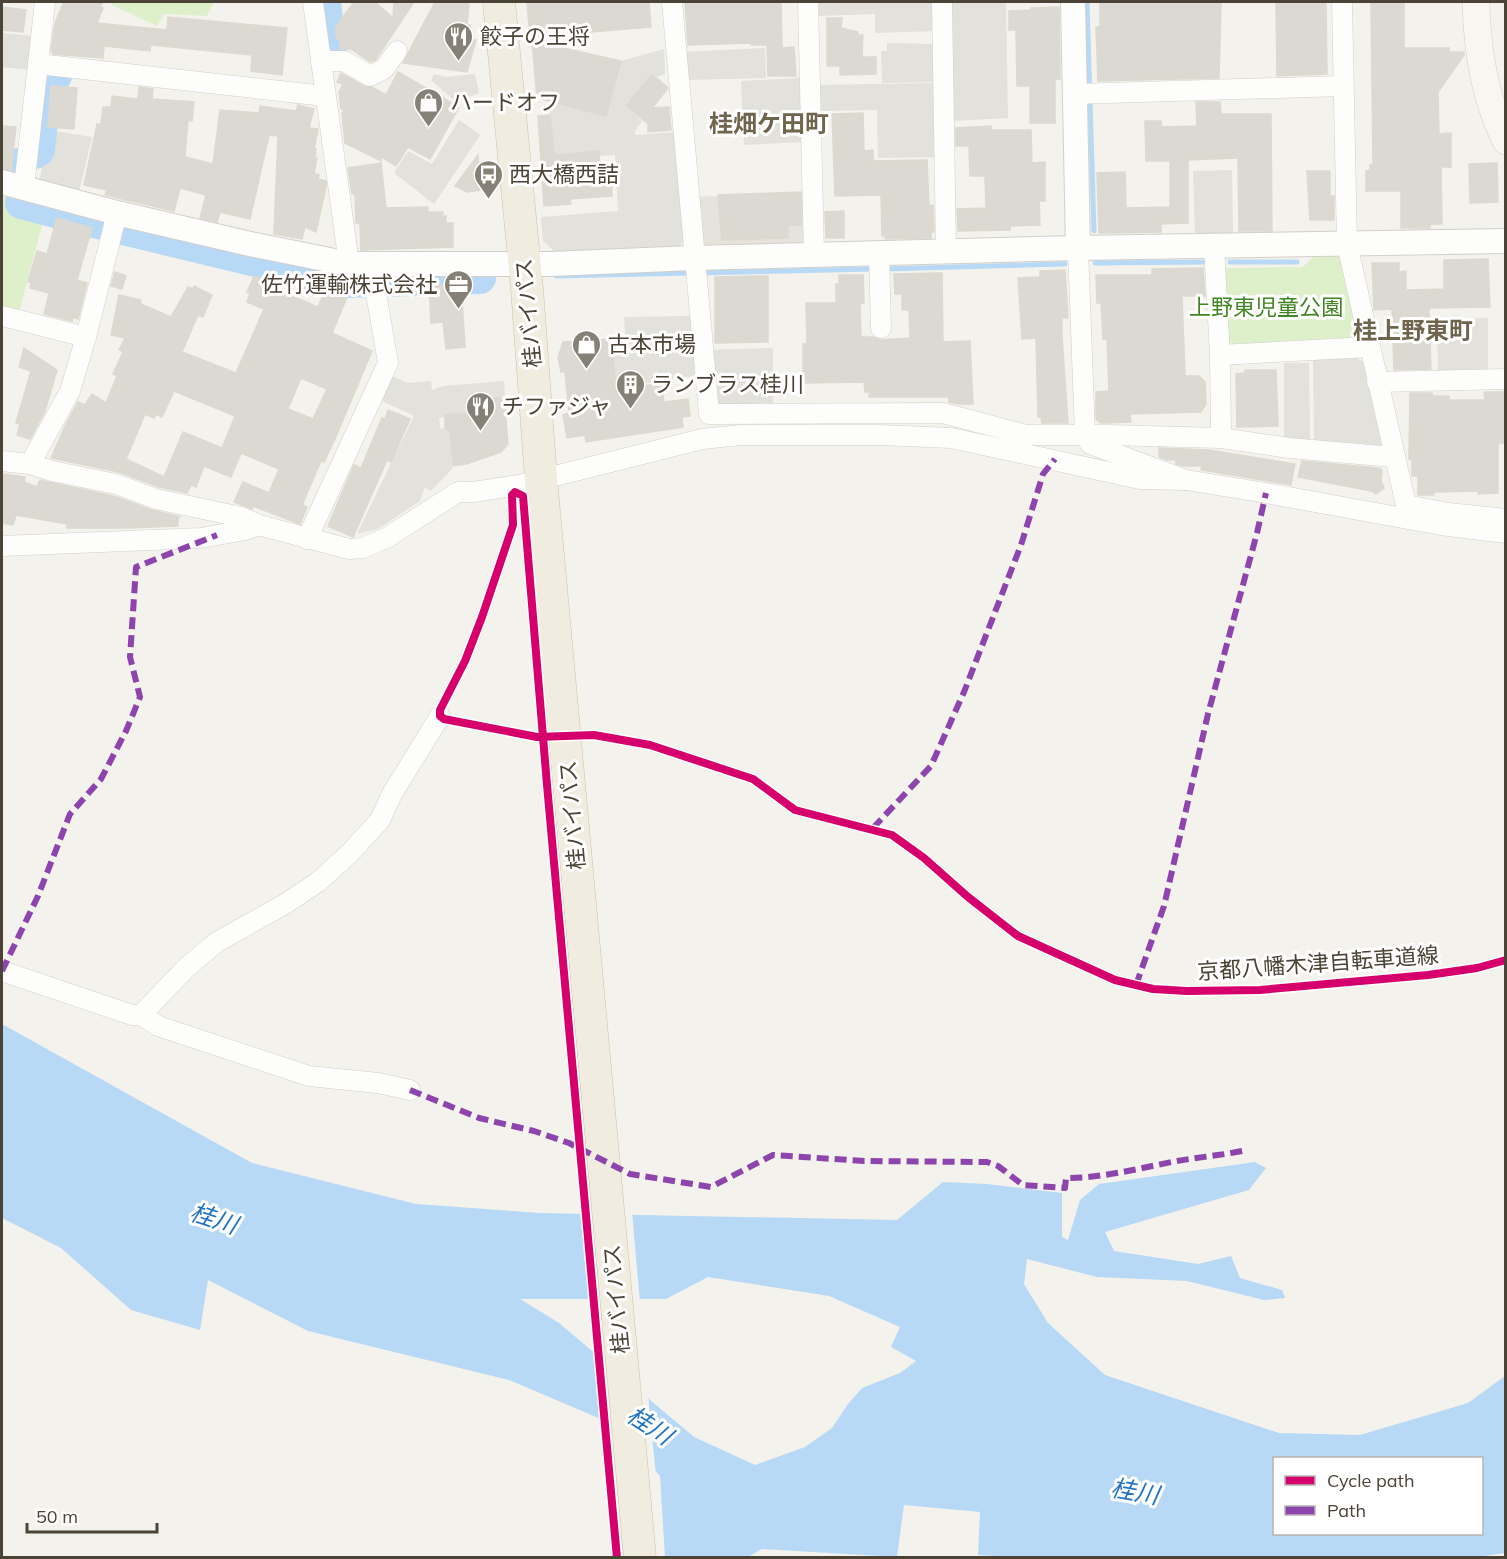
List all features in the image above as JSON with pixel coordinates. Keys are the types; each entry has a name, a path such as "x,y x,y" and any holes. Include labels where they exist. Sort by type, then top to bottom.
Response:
{"highway":[{"name":"桂バイパス","path":"499,2 527,289 569,788 640,1557"}],"main road":[{"path":"1476,2 1477,35 1482,72 1506,141"}],"street":[{"path":"45,2 38,64 13,185 115,222 250,244 367,273 523,264 814,255 880,264 946,251 1506,240"},
{"path":"307,539 388,363 326,96 313,2"},
{"path":"672,2 693,258 709,414 944,413 1026,435 1221,438 1289,448 1394,457"},
{"path":"808,2 814,255"},
{"path":"942,2 946,251"},
{"path":"1073,2 1078,248 1085,435 1090,444 1186,480"},
{"path":"1341,2 1347,244 1406,505 1448,513 1506,519"},
{"path":"321,61 344,61 370,76 384,69 397,51"},
{"path":"38,64 326,96"},
{"path":"1075,94 1343,86"},
{"path":"30,464 69,391 86,337 115,222"},
{"path":"1214,246 1220,354 1221,438"},
{"path":"880,264 881,328"},
{"path":"2,316 86,337"},
{"path":"1220,354 1369,348"},
{"path":"1377,382 1506,379"},
{"path":"2,461 30,464 52,471 121,485 156,499 241,517 259,525 349,549 363,548 388,537 458,492 473,492 542,479 702,439 741,435 809,434 951,438 1140,479 1186,480 1441,525 1506,533"},
{"path":"2,546 201,538 245,530 259,525"},
{"path":"141,1015 187,967 217,942 318,882 350,853 380,820 392,794 440,716"},
{"path":"2,971 132,1015 141,1015 158,1026 309,1076 378,1083 410,1090"}],"shaded area":[{"path":"819,2 937,2 938,31 875,33 875,14 819,16"},
{"path":"948,2 1006,2 1008,118 950,121"},
{"path":"2,33 32,36 29,70 2,67"},
{"path":"887,43 935,44 937,82 882,83 881,51 887,51"},
{"path":"765,48 766,78 686,80 684,52"},
{"path":"664,49 665,74 657,77 652,73 625,106 642,121 635,135 675,132 684,240 677,249 555,252 543,241 541,217 618,211 615,155 599,156 599,151 554,155 549,101 606,116 621,61"},
{"path":"434,74 446,77 475,74 479,93 456,102 431,80"},
{"path":"800,78 803,142 744,145 741,81"},
{"path":"936,83 938,157 878,158 877,110 817,111 816,85"},
{"path":"459,120 480,135 434,204 394,173 408,151 432,164"},
{"path":"48,130 92,137 79,192 41,184"},
{"path":"1232,170 1233,236 1195,237 1193,171"},
{"path":"805,192 806,237 798,245 708,247 698,239 692,197"},
{"path":"692,316 694,342 626,344 624,317"},
{"path":"1488,318 1488,373 1438,374 1437,319"},
{"path":"695,343 698,376 615,389 614,345"},
{"path":"773,348 773,408 713,407 709,350"},
{"path":"1357,358 1368,365 1383,443 1377,451 1314,442 1313,360"},
{"path":"1284,363 1309,363 1310,441 1284,439"},
{"path":"390,375 407,383 431,381 432,390 443,386 504,381 505,396 474,399 475,413 445,415 439,418 440,428 450,430 452,469 431,491 425,487 420,501 378,529 357,534 414,416 378,399"}],"green space":[{"path":"113,2 214,2 207,16 164,14 157,26 112,5"},
{"path":"2,196 15,199 19,207 45,213 19,313 2,308"},
{"name":"上野東児童公園","path":"1314,256 1341,258 1361,343 1236,348 1227,339 1225,268 1303,267"}],"water":[{"name":"桂川","path":"2,1024 252,1163 416,1204 540,1213 897,1220 943,1182 987,1184 1062,1193 1062,1237 1068,1240 1080,1200 1099,1184 1255,1162 1266,1168 1249,1190 1105,1232 1114,1251 1198,1264 1231,1256 1240,1278 1282,1290 1285,1298 1264,1300 1187,1281 1097,1277 1027,1259 1024,1284 1048,1323 1105,1375 1279,1433 1360,1435 1468,1403 1505,1376 1505,1553 1471,1558 1030,1558 978,1555 980,1512 904,1505 897,1557 762,1549 748,1557 665,1557 660,1476 608,1422 509,1380 308,1331 208,1280 200,1330 131,1310 61,1248 2,1218","holes":["708,1277 829,1296 900,1327 891,1347 916,1361 900,1373 862,1388 832,1428 805,1447 755,1465 694,1437 559,1323 520,1299 666,1299"]}],"pier":[{"path":"582,1211 632,1212 640,1302 590,1301"},
{"path":"594,1350 648,1395 656,1476 601,1422"}],"building":[{"path":"64,2 103,2 97,23 167,30 168,17 287,28 282,75 251,71 252,55 151,45 150,51 104,46 103,58 53,54 51,51 55,23"},
{"path":"354,2 375,2 393,18 394,2 414,2 376,59 374,58 376,60 370,62 351,49 340,49 340,39 337,39 335,28"},
{"path":"435,2 469,4 467,25 470,25 469,39 476,40 467,72 403,63"},
{"path":"527,2 649,2 651,27 530,37"},
{"path":"685,2 781,2 782,48 794,47 796,76 768,76 767,45 751,45 751,43 688,45"},
{"path":"1100,2 1221,2 1219,78 1098,81 1096,27 1100,27"},
{"path":"1276,2 1326,2 1327,74 1277,76"},
{"path":"1371,2 1404,2 1404,48 1449,48 1449,52 1464,52 1438,92 1439,134 1451,133 1451,167 1441,167 1442,224 1430,224 1430,228 1401,228 1401,191 1366,191 1366,171 1370,170 1370,165 1373,165"},
{"path":"2,7 26,10 23,32 2,30"},
{"path":"1059,7 1060,79 1055,79 1055,123 1030,123 1030,86 1017,86 1016,30 1009,30 1009,11"},
{"path":"827,18 842,18 841,28 863,35 862,57 876,57 876,74 840,75 840,66 827,66"},
{"path":"532,41 621,61 606,116 537,98"},
{"path":"398,72 459,107 430,159 408,147 396,166 380,156 381,161 345,143 342,114 344,110 341,109 339,92 343,84 337,82 341,73 386,95"},
{"path":"652,74 668,88 652,108 669,107 671,130 648,132 648,124 626,106"},
{"path":"51,86 77,88 74,129 48,127"},
{"path":"139,87 153,89 152,99 194,102 192,121 188,120 185,157 213,164 220,110 259,113 260,106 296,111 298,105 314,109 309,128 318,129 314,149 316,149 315,158 317,158 314,173 319,175 318,179 326,181 316,232 305,227 302,239 274,234 278,136 269,135 250,219 220,212 217,222 200,218 206,195 180,188 174,211 105,195 107,190 84,185 97,124 101,124 103,107 111,107 112,96 138,99"},
{"path":"1196,102 1220,102 1221,114 1271,114 1272,231 1239,231 1238,158 1188,160 1188,223 1161,224 1161,232 1099,233 1097,173 1125,172 1126,208 1170,207 1170,161 1146,161 1145,121 1161,121 1162,127 1197,126"},
{"path":"863,113 864,151 873,150 873,161 927,160 929,206 933,205 934,232 931,232 931,238 885,239 885,236 882,236 881,195 835,196 832,114"},
{"path":"550,115 554,155 599,151 600,170 611,169 612,196 570,199 571,204 544,206 538,116"},
{"path":"2,126 16,127 11,170 2,168"},
{"path":"991,126 991,130 1031,130 1032,163 1045,162 1045,201 1039,201 1040,225 1010,226 1010,230 958,231 957,209 986,208 985,176 970,176 969,146 956,146 956,128"},
{"path":"478,155 481,190 467,192 455,186"},
{"path":"381,163 386,208 428,207 428,212 443,212 442,216 446,216 446,223 453,223 453,247 361,250 360,223 356,223 355,194 352,194 348,168"},
{"path":"1497,163 1498,202 1470,203 1469,164"},
{"path":"1307,171 1330,171 1330,196 1334,196 1334,220 1310,220"},
{"path":"801,192 801,225 788,225 788,238 722,240 718,195"},
{"path":"844,211 844,238 826,238 825,212"},
{"path":"57,218 92,228 77,280 87,283 78,319 73,317 72,321 44,314 49,293 30,288 31,282 28,282 37,251 47,254"},
{"path":"1488,259 1490,307 1429,308 1431,369 1394,370 1392,309 1374,310 1372,263 1399,263 1399,272 1406,271 1406,290 1444,289 1444,260"},
{"path":"1203,268 1205,296 1182,296 1185,376 1199,376 1205,382 1206,404 1201,412 1130,414 1131,422 1101,423 1096,419 1096,392 1109,391 1107,339 1103,339 1101,303 1097,303 1096,275 1152,275 1152,269"},
{"path":"1065,270 1068,318 1062,318 1062,337 1068,423 1042,423 1041,417 1038,417 1036,338 1022,339 1018,278 1040,277 1040,271"},
{"path":"115,272 126,276 122,289 111,286"},
{"path":"942,273 943,342 970,341 973,404 949,402 949,397 869,397 869,392 865,392 864,382 803,383 803,344 807,343 806,303 836,303 836,284 839,284 839,275 863,275 864,303 860,303 861,337 881,340 910,338 909,310 902,310 902,294 895,294 894,274"},
{"path":"254,276 271,283 270,287 318,307 328,284 349,293 332,333 372,351 335,439 324,462 321,461 302,505 307,507 300,524 253,506 252,509 234,502 243,482 269,493 279,469 241,453 231,477 204,466 196,487 191,485 187,493 159,487 119,472 51,458 78,402 85,405 92,394 106,403 117,376 113,374 123,352 119,350 125,338 111,335 119,295 141,300 140,303 143,305 171,317 188,287 193,289 194,286 212,295 203,317 198,315 182,352 236,373 264,309 247,302 250,293 247,292","holes":["301,378 327,389 313,419 288,409","174,391 235,416 222,448 183,432 164,477 126,459 145,414 154,418 156,414 162,417"]},
{"path":"768,276 768,342 715,343 715,277"},
{"path":"461,284 465,347 446,349 443,322 431,323 429,286"},
{"path":"612,339 616,390 661,383 664,402 688,399 690,416 682,417 683,427 586,442 585,435 567,438 563,415 569,413 565,372 561,372 558,358 563,342"},
{"path":"24,348 57,370 45,411 30,439 17,435 20,424 16,423 31,371 19,367"},
{"path":"1245,370 1276,370 1278,426 1237,427 1236,374 1245,373"},
{"path":"1484,392 1506,392 1506,443 1498,443 1498,493 1434,492 1434,495 1418,495 1418,476 1412,476 1412,459 1409,459 1410,393 1449,396 1449,400 1485,400"},
{"path":"504,397 508,444 501,452 453,466 450,430 445,429 445,415 475,413 473,400"},
{"path":"388,410 410,419 391,462 387,460 353,537 328,526 354,465 361,468 382,418 385,419"},
{"path":"1159,448 1209,450 1295,464 1291,485 1201,470 1202,466 1183,466 1176,464 1176,460 1159,457"},
{"path":"1302,461 1378,468 1382,470 1381,481 1384,488 1376,494 1371,491 1298,477"},
{"path":"3,474 25,477 24,482 37,487 40,480 113,496 152,510 181,517 178,517 178,526 126,528 67,528 67,524 16,515 13,525 2,523"}],"waterway":[{"path":"325,2 331,50"},
{"path":"1087,2 1094,231"},
{"path":"35,153 39,150 46,84 56,76"},
{"path":"2,165 12,168 19,164"},
{"path":"21,203 343,282 480,278"},
{"path":"1095,263 1210,262"},
{"path":"1230,262 1297,262"},
{"path":"884,269 1065,264"},
{"path":"701,273 874,269"},
{"path":"556,276 691,273"}],"marked path":[{"path":"873,828 931,766 964,692 1021,545 1043,474 1055,459"},
{"path":"1136,985 1164,906 1208,714 1266,493"},
{"path":"2,971 38,896 70,814 101,779 126,731 140,697 130,657 136,567 217,535"},
{"path":"410,1090 479,1118 534,1131 569,1143 630,1174 711,1187 773,1155 864,1161 987,1162 998,1166 1023,1185 1065,1188 1066,1178 1108,1174 1247,1150"}],"cycle path":[{"name":"京都八幡木津自転車道線","path":"617,1558 547,785 523,496 515,492 512,495 513,525 465,661 440,710 440,716 444,719 537,737 594,735 650,745 753,779 795,810 892,835 924,858 968,897 1018,936 1115,980 1153,989 1260,990 1428,975 1477,968 1506,960"}],"place":[{"name":"餃子の王将","path":"459,62"},
{"name":"ハードオフ","path":"429,128"},
{"name":"西大橋西詰","path":"488,200"},
{"name":"佐竹運輸株式会社","path":"458,310"},
{"name":"古本市場","path":"587,370"},
{"name":"ランブラス桂川","path":"630,410"},
{"name":"チファジャ","path":"481,432"}],"district":[{"name":"桂畑ケ田町","path":"769,123"},
{"name":"桂上野東町","path":"1413,330"}]}
